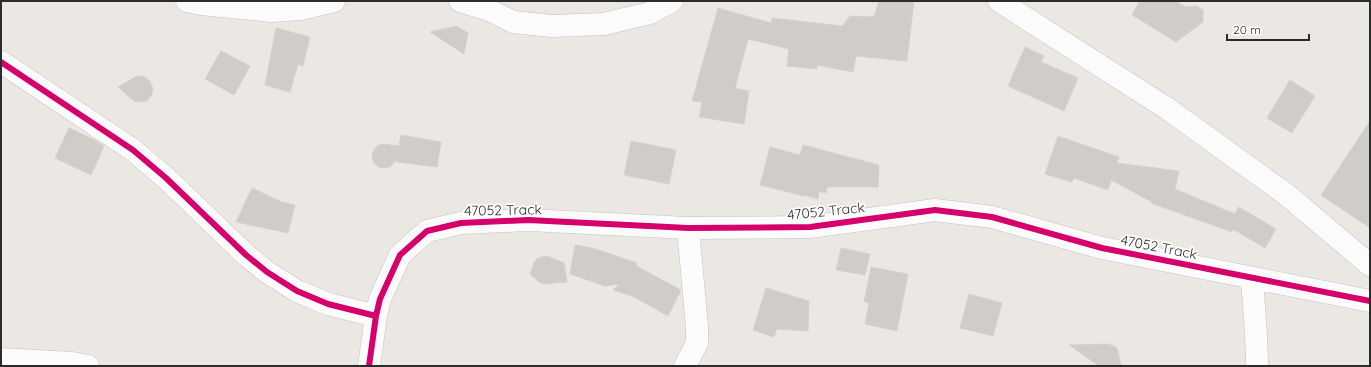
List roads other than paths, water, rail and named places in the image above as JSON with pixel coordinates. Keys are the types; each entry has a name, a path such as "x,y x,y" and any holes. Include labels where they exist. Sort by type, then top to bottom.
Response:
{"street":[{"path":"187,1 201,4 271,11 300,9 334,1"},
{"path":"460,1 489,10 513,22 532,25 559,26 604,24 650,13 672,1"},
{"path":"999,1 1168,109 1287,195 1370,265"},
{"path":"1,62 132,150 166,178 246,255 267,272 297,291 328,304 376,316"},
{"name":"47052 Track","path":"369,366 380,299 400,255 427,232 461,222 528,220 688,228 810,227 934,210 992,217 1102,248 1252,279 1370,301"},
{"path":"685,366 697,343 697,327 688,228"},
{"path":"1252,279 1257,344 1257,366"},
{"path":"1,359 72,363 88,366"}]}
